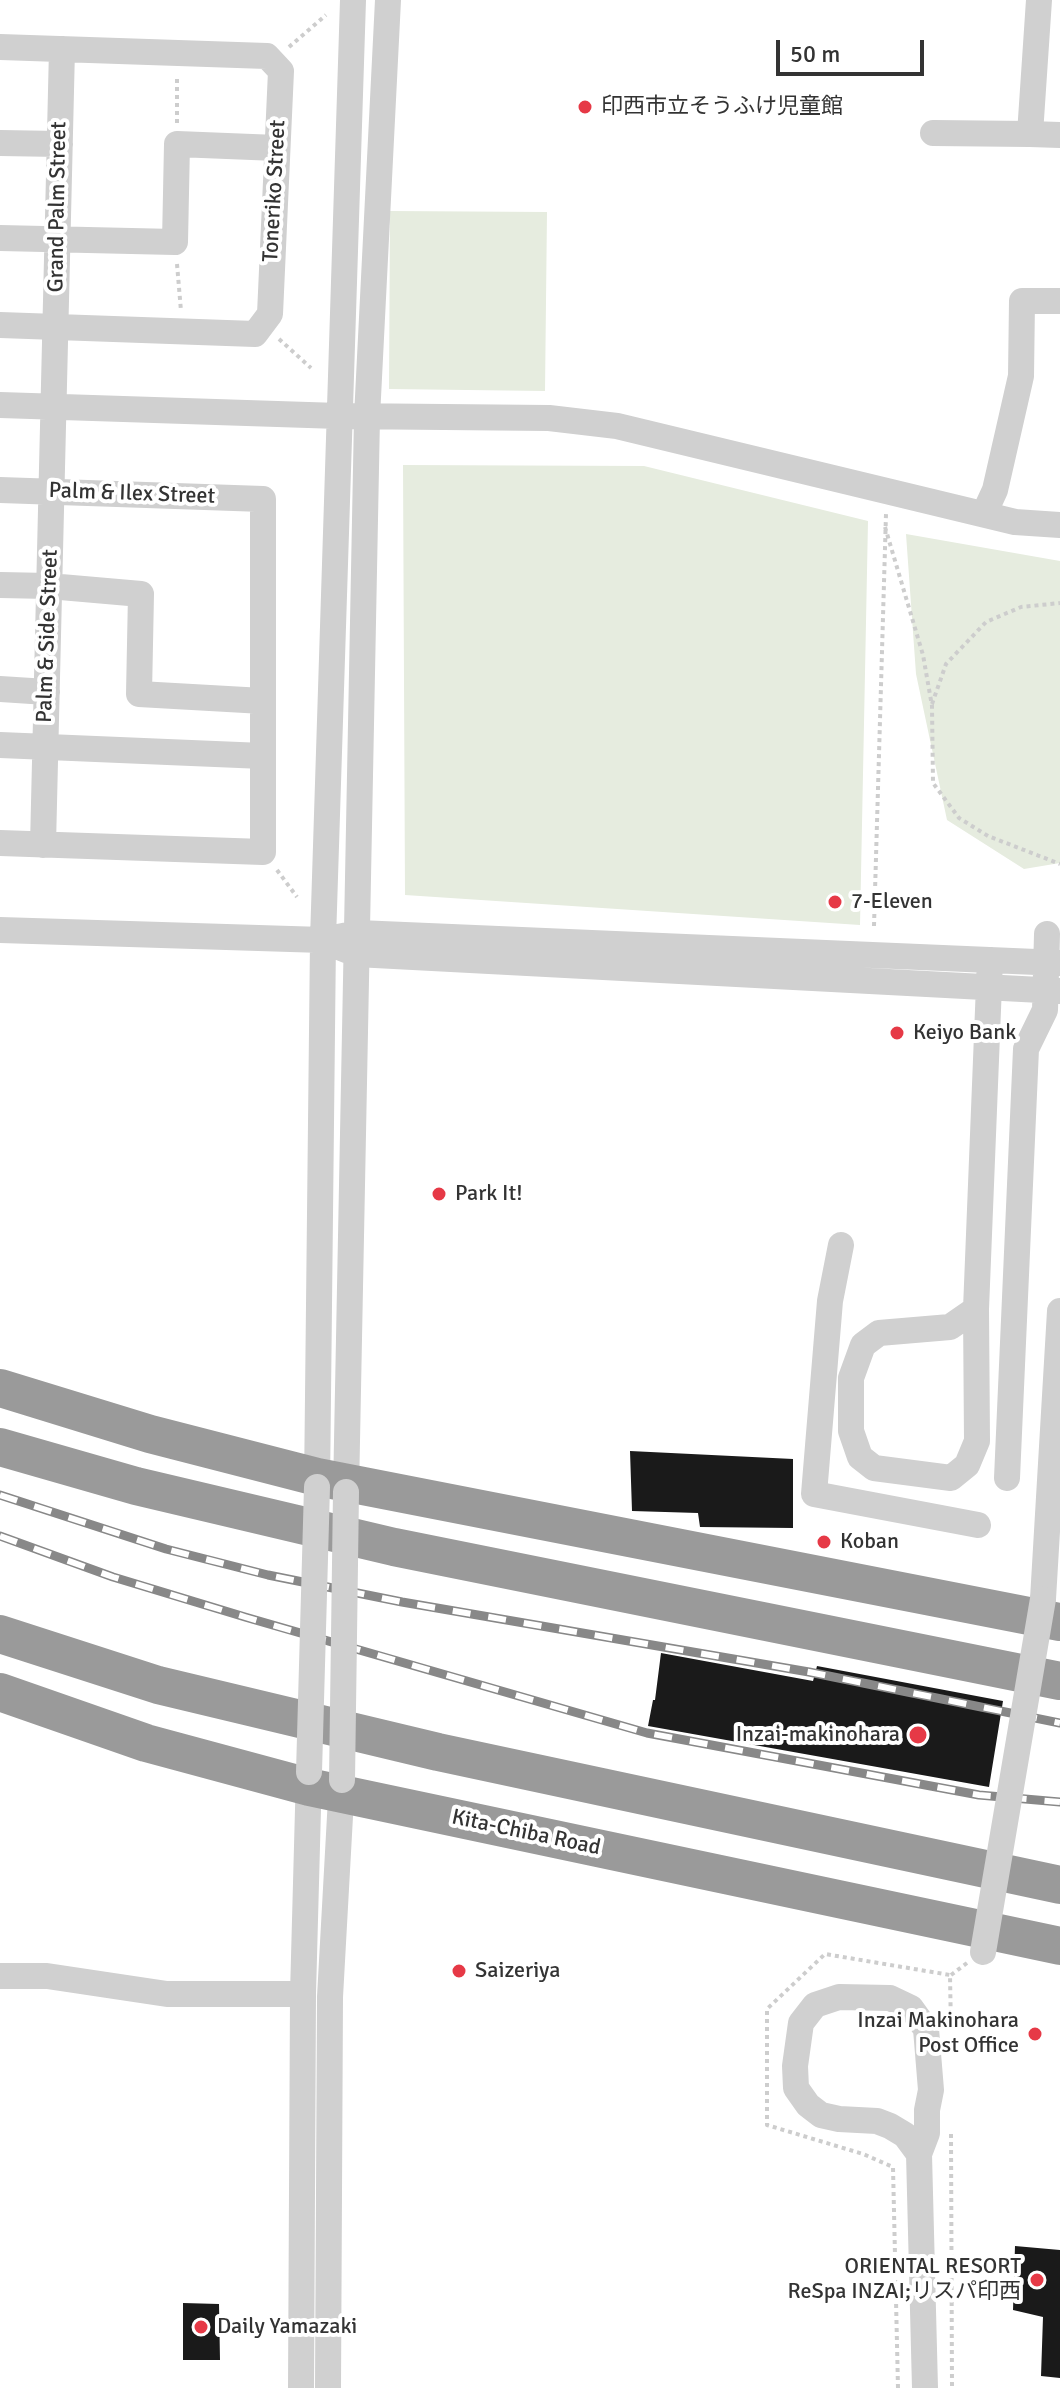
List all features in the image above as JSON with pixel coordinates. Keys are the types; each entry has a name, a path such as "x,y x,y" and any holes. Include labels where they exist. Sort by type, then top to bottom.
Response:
{"highway":[{"path":"0,1388 332,1485 1051,1610"},
{"path":"0,1447 136,1486 394,1547 1060,1681"},
{"path":"0,1634 158,1685 438,1752 1060,1885"},
{"name":"Kita-Chiba Road","path":"0,1692 146,1743 1060,1946"}],"street":[{"path":"332,1485 323,940 353,0"},
{"path":"328,2388 330,1997 325,1783 332,1485 357,944 367,417 388,0"},
{"path":"1030,134 1039,0"},
{"path":"0,47 267,56 273,62"},
{"name":"Grand Palm Street","path":"54,417 62,49"},
{"name":"Toneriko Street","path":"263,324 270,314 281,71 273,62"},
{"path":"933,133 1060,135"},
{"path":"0,143 60,144"},
{"path":"0,238 175,242 177,144 277,148"},
{"path":"984,514 995,490 1021,376 1022,301 1060,301"},
{"path":"0,325 255,334 263,324"},
{"path":"0,405 54,417 549,418 617,426 1015,522 1060,525"},
{"name":"Palm & Side Street","path":"43,845 54,417"},
{"name":"Palm & Ilex Street","path":"0,490 263,499 263,701"},
{"path":"0,585 141,594 139,694 263,701 263,852 0,843"},
{"path":"0,689 47,692"},
{"path":"0,745 263,756"},
{"path":"0,930 323,940 1053,991"},
{"path":"1007,1478 1026,1049 1053,991 1053,963 1047,934"},
{"path":"357,944 1053,963"},
{"path":"976,1309 950,1327 879,1333 863,1345 851,1378 851,1431 860,1457 874,1468 951,1478 967,1465 977,1441 976,1309 990,960"},
{"path":"841,1245 830,1301 814,1494 978,1525"},
{"path":"978,1956 1051,1610 1060,1311"},
{"path":"301,2388 303,1994 325,1783"},
{"path":"0,1976 47,1976 167,1994 303,1994"},
{"path":"919,2154 905,2135 890,2126 877,2121 821,2115 808,2105 796,2088 797,2038 801,2023 815,2005 839,1997 890,1998 911,2008 926,2029 931,2090 927,2133 919,2154 925,2388"},
{"path":"890,2126 918,2117 927,2110"}],"path":[{"path":"273,62 326,15"},
{"path":"177,53 177,144"},
{"path":"175,242 183,331"},
{"path":"263,324 311,368"},
{"path":"874,926 886,514"},
{"path":"885,527 923,655 932,706 933,783 959,818 988,836 1060,864"},
{"path":"932,706 946,664 986,622 1021,607 1060,603"},
{"path":"263,852 297,897"},
{"path":"957,1956 978,1956"}],"shaded area":[{"path":"390,211 547,212 545,391 389,389"},
{"path":"403,465 644,466 868,521 860,925 405,895"},
{"path":"906,534 1060,561 1060,863 1024,869 947,820 916,674"}],"building":[{"path":"630,1451 793,1459 793,1528 700,1527 698,1513 632,1511"},
{"path":"661,1653 813,1681 817,1666 1003,1701 989,1787 648,1726"},
{"name":"ORIENTAL RESORT ReSpa INZAI;リスパ印西","path":"1015,2246 1060,2250 1060,2378 1041,2376 1043,2317 1013,2310"},
{"path":"183,2303 219,2304 220,2360 183,2360"}],"railway":[{"path":"0,1495 166,1549 268,1575 402,1602 809,1672 1060,1723"},
{"path":"0,1536 113,1577 647,1733 979,1795 1060,1802"}],"place":[{"name":"印西市立そうふけ児童館","path":"585,107"},
{"name":"7-Eleven","path":"835,902"},
{"name":"Keiyo Bank","path":"897,1033"},
{"name":"Park It!","path":"439,1194"},
{"name":"Koban","path":"824,1542"},
{"name":"Inzai-makinohara","path":"918,1735"},
{"name":"Saizeriya","path":"459,1971"},
{"name":"Inzai Makinohara Post Office","path":"1035,2034"},
{"name":"ORIENTAL RESORT ReSpa INZAI;リスパ印西","path":"1037,2280"},
{"name":"Daily Yamazaki","path":"201,2327"}]}
